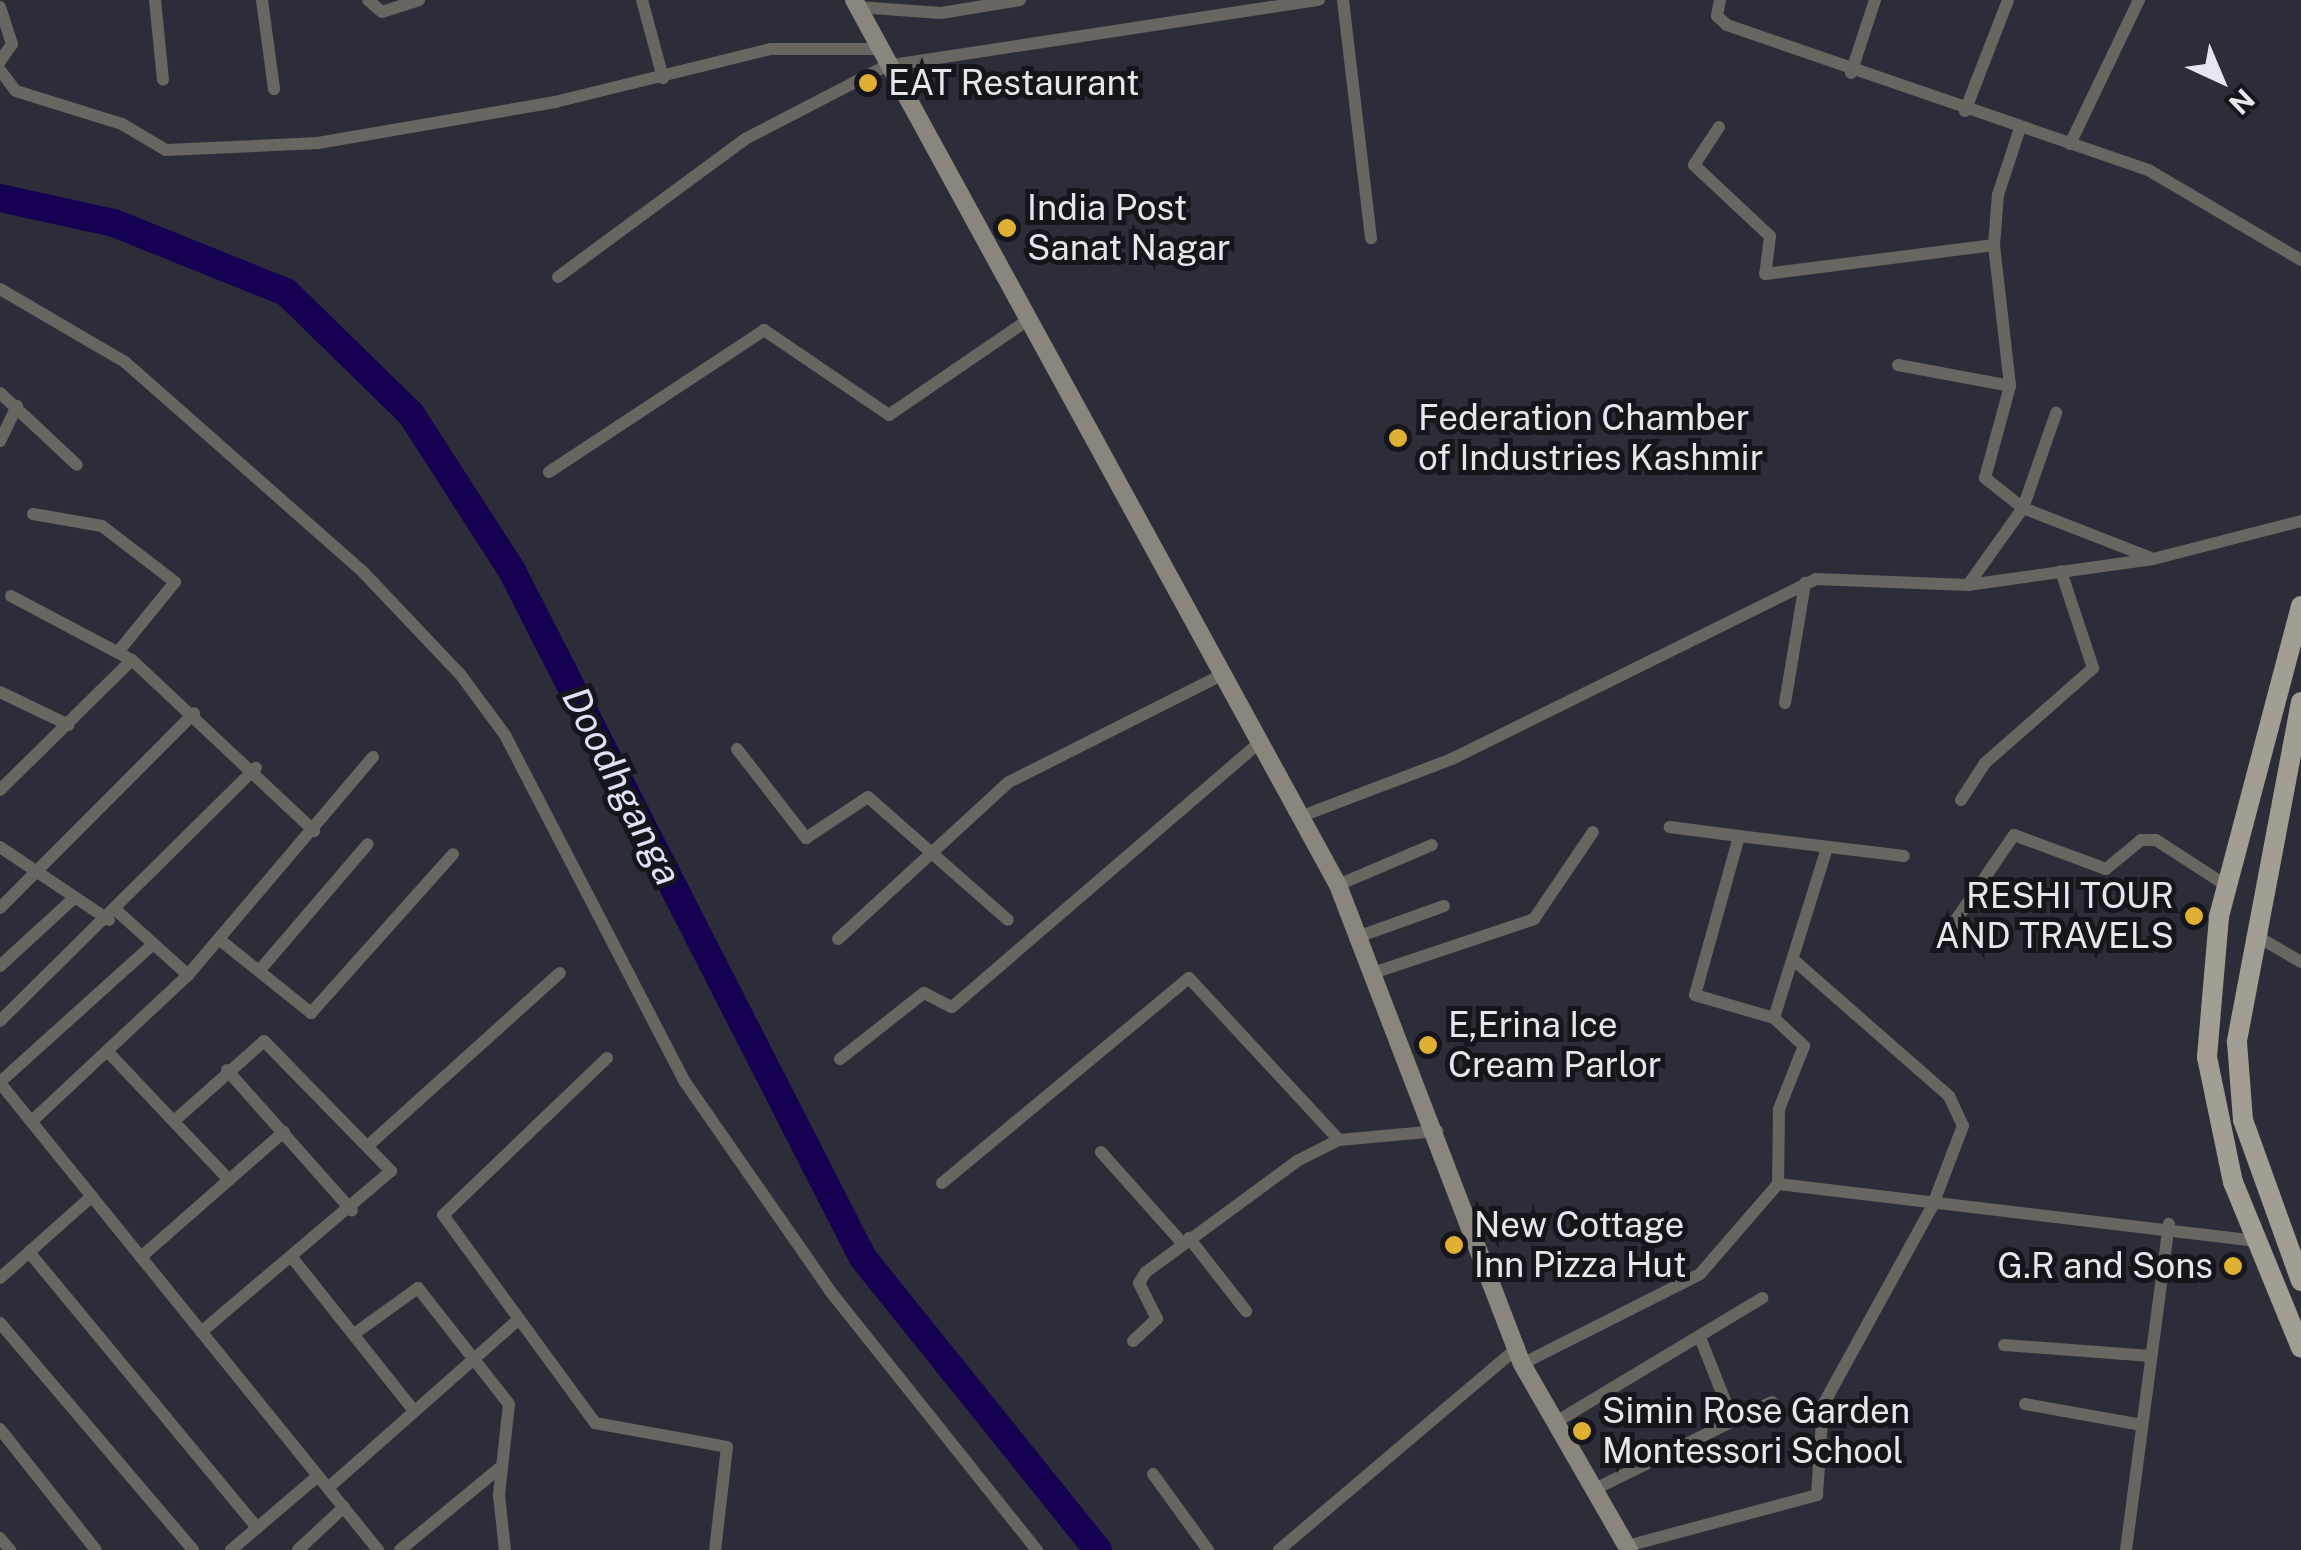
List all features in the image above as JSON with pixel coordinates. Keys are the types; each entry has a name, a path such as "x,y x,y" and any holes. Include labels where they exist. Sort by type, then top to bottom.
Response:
{"main road":[{"path":"856,3 882,57 1338,884 1363,935 1520,1355 1561,1418 1628,1548"},
{"path":"2301,606 2227,886 2207,1057 2214,1120 2301,1348"},
{"path":"2301,702 2252,933 2237,1042 2242,1120 2294,1246 2301,1281"}],"street":[{"path":"155,0 164,80"},
{"path":"262,0 274,89"},
{"path":"368,0 377,12 419,0"},
{"path":"642,0 662,78"},
{"path":"856,3 941,13 1020,0"},
{"path":"0,70 16,91 122,124 166,150 318,144 662,78 770,49 882,57 1319,0"},
{"path":"1343,0 1371,238"},
{"path":"1720,0 1722,22 1851,72 2150,171 2301,260"},
{"path":"1851,72 1875,0"},
{"path":"1965,111 2008,0"},
{"path":"2070,144 2139,0"},
{"path":"0,8 12,44 0,61"},
{"path":"558,277 745,138 882,57"},
{"path":"1719,127 1694,166 1770,236 1765,274 1994,245"},
{"path":"2020,128 1998,195 1994,245 2010,386 1983,470 2023,508 2153,559"},
{"path":"0,289 125,362 364,573 460,674 505,735 686,1082 830,1291 1037,1550"},
{"path":"549,472 764,330 890,415 1028,320"},
{"path":"1898,366 2010,386"},
{"path":"0,393 78,465"},
{"path":"0,441 16,406"},
{"path":"1968,585 2023,508 2056,413"},
{"path":"33,514 102,526 176,582 119,650"},
{"path":"1302,816 1452,759 1804,583 1968,585 2153,559 2301,522"},
{"path":"1961,800 1985,762 2093,668 2061,571"},
{"path":"1786,703 1804,583"},
{"path":"11,596 132,660 256,768 314,830"},
{"path":"0,790 132,660"},
{"path":"838,939 928,853 1036,765 1224,674"},
{"path":"0,692 69,725"},
{"path":"0,908 194,713"},
{"path":"840,1059 924,993 952,1007 1260,742"},
{"path":"738,749 811,841 863,795 1008,920"},
{"path":"32,1120 188,975 374,757"},
{"path":"0,1021 113,916 256,768"},
{"path":"1670,826 1904,856"},
{"path":"1376,972 1534,919 1593,832"},
{"path":"1944,940 2014,834 2106,869 2141,840 2156,840 2227,886"},
{"path":"1279,1550 1520,1355 1700,1274 1778,1184 1778,1109 1804,1046 1774,1018 1694,995 1739,836"},
{"path":"259,971 368,844"},
{"path":"1338,884 1432,844"},
{"path":"0,846 36,875 113,916 188,975"},
{"path":"1774,1018 1796,962 1827,848"},
{"path":"220,940 306,1011 320,1008 453,854"},
{"path":"0,966 74,898"},
{"path":"1363,935 1444,906"},
{"path":"2252,933 2301,962"},
{"path":"153,944 0,1082 378,1550"},
{"path":"1628,1548 1817,1495 1823,1405 1932,1207 1964,1117 1871,1021 1796,962"},
{"path":"371,1143 560,973"},
{"path":"942,1183 1188,978 1339,1140"},
{"path":"174,1121 255,1046 273,1044 371,1143 390,1176 294,1260 200,1332"},
{"path":"108,1052 230,1180"},
{"path":"607,1058 442,1215 595,1423 728,1447 715,1550"},
{"path":"227,1070 352,1211"},
{"path":"1133,1341 1157,1319 1142,1278 1185,1240 1339,1140 1438,1131"},
{"path":"141,1257 284,1132"},
{"path":"1101,1152 1246,1310"},
{"path":"1778,1184 1932,1207 2169,1224 2259,1241"},
{"path":"0,1278 92,1196"},
{"path":"2126,1550 2136,1424 2151,1356 2169,1224"},
{"path":"28,1252 257,1528"},
{"path":"294,1260 414,1410"},
{"path":"354,1334 412,1286 474,1360 512,1416 502,1466 505,1550"},
{"path":"1561,1418 1701,1340 1762,1298"},
{"path":"328,1488 517,1321"},
{"path":"0,1323 192,1550"},
{"path":"1701,1340 1733,1421"},
{"path":"2004,1345 2151,1356"},
{"path":"1597,1488 1772,1402"},
{"path":"2025,1404 2136,1424"},
{"path":"0,1429 96,1550"},
{"path":"400,1550 502,1466"},
{"path":"1153,1474 1208,1550"},
{"path":"231,1550 318,1476"},
{"path":"298,1550 344,1508"},
{"path":"0,1538 10,1550"}],"waterway":[{"name":"Doodhganga","path":"0,198 114,223 286,292 411,414 512,571 863,1258 1098,1550"}],"place":[{"name":"EAT Restaurant","path":"868,83"},
{"name":"India Post Sanat Nagar","path":"1007,228"},
{"name":"Federation Chamber of Industries Kashmir","path":"1398,438"},
{"name":"RESHI TOUR AND TRAVELS","path":"2194,916"},
{"name":"E,Erina Ice Cream Parlor","path":"1428,1045"},
{"name":"New Cottage Inn Pizza Hut","path":"1454,1245"},
{"name":"G.R and Sons","path":"2233,1266"},
{"name":"Simin Rose Garden Montessori School","path":"1582,1431"}]}
